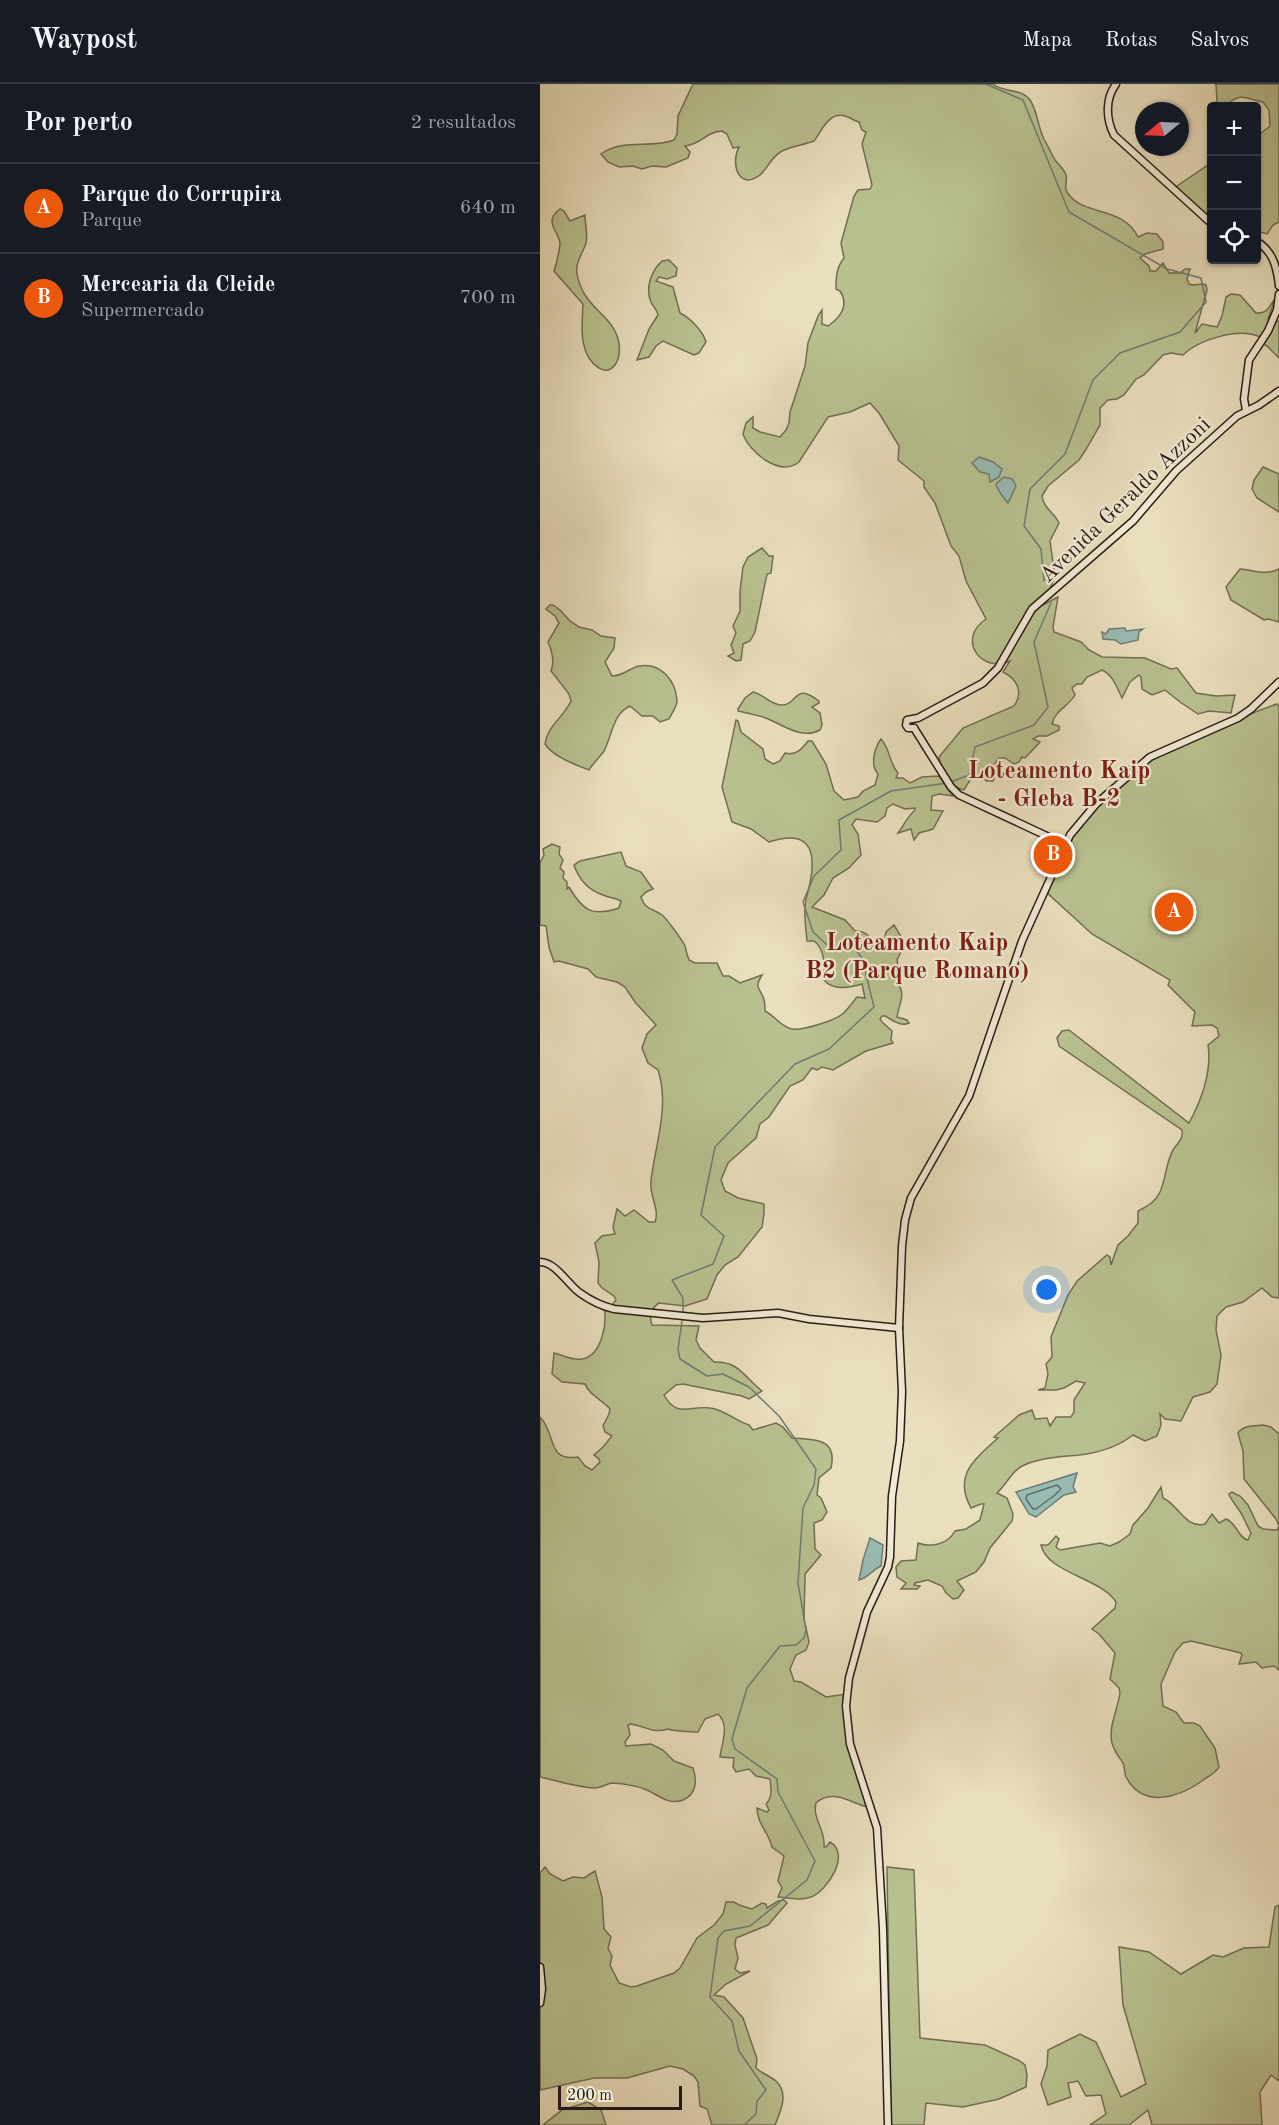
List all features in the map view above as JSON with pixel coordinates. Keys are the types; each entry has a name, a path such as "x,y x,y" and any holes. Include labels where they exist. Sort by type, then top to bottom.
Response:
{"street":[{"path":"1116,84 1108,104 1107,114 1114,135 1207,219"},
{"path":"1261,244 1272,257 1279,286"},
{"path":"1246,410 1244,399 1249,360 1268,331 1277,310 1279,294"},
{"name":"Avenida Geraldo Azzoni","path":"1064,844 959,795 951,787 914,728 909,729 906,725 907,720 914,720 975,687 990,676 998,668 1032,609 1133,521 1176,471 1246,410 1259,405 1279,391"},
{"path":"888,2125 879,1841 877,1828 850,1744 846,1706 849,1678 867,1612 888,1567 890,1557 892,1496 900,1441 902,1392 899,1328 904,1229 911,1198 969,1096 1022,941 1064,844 1089,812 1150,758 1238,718 1251,709 1279,682"},
{"path":"540,1262 549,1264 580,1293 601,1306 614,1310 703,1318 778,1313 809,1319 899,1328"},
{"path":"540,1967 542,1989 540,2003"}],"green space":[{"path":"693,84 993,84 1022,94 1027,96 1033,105 1044,139 1065,173 1066,188 1070,196 1085,206 1124,221 1132,227 1138,237 1147,233 1157,234 1163,242 1163,249 1145,254 1140,258 1149,266 1150,271 1156,271 1163,263 1169,273 1180,273 1185,269 1190,269 1187,279 1189,284 1206,285 1207,290 1195,333 1202,324 1217,327 1226,297 1231,294 1240,295 1256,313 1265,311 1275,299 1268,319 1270,322 1279,321 1279,358 1267,346 1257,342 1261,340 1260,337 1241,333 1208,340 1183,355 1171,353 1163,355 1144,375 1136,379 1124,395 1108,400 1100,408 1100,425 1085,451 1079,460 1048,486 1042,496 1059,523 1050,541 1055,577 1039,605 1058,597 1054,632 1081,642 1089,650 1102,657 1145,658 1171,669 1177,668 1196,693 1216,696 1235,695 1231,713 1209,711 1198,714 1165,690 1152,695 1142,689 1139,675 1130,682 1122,698 1112,678 1102,670 1072,688 1075,695 1056,715 1052,724 1059,726 1059,730 1033,739 1040,742 1025,758 1022,757 1014,764 1005,758 999,758 994,765 993,781 987,781 978,776 970,780 964,790 950,782 944,773 939,757 963,728 1014,706 1019,691 1012,678 1003,672 1010,661 999,664 990,663 976,652 973,636 977,627 986,619 966,581 959,556 951,546 935,503 924,487 924,481 898,460 899,446 879,413 870,403 850,412 828,417 799,462 791,466 783,467 766,461 752,448 743,434 746,423 753,417 753,428 760,432 780,437 786,430 805,366 808,343 818,316 822,310 822,324 828,326 837,319 844,306 843,296 836,289 838,269 844,258 841,243 854,196 858,190 870,189 872,185 862,144 866,132 862,130 859,122 845,116 834,117 826,123 814,141 782,151 760,175 747,180 742,178 736,168 736,154 739,147 733,148 727,134 722,131 712,133 696,143 685,146 690,152 688,158 666,167 652,166 642,169 633,166 619,167 608,162 601,154 618,146 656,144 674,140 677,134 678,116"},
{"path":"1279,84 1279,222 1273,225 1267,234 1261,232 1261,133 1270,126 1269,110 1263,102 1244,97 1230,102 1216,102 1216,85"},
{"path":"1207,166 1207,217 1179,191 1177,186"},
{"path":"560,209 570,221 585,215 587,240 578,262 577,274 585,295 609,322 617,335 618,358 611,369 603,370 592,362 584,348 583,304 554,271 560,243 552,222"},
{"path":"669,260 677,268 676,276 667,279 659,277 656,281 673,287 680,313 696,325 706,342 699,353 694,355 663,341 656,346 649,357 637,360 649,329 658,315 649,297 650,280 658,265 662,261"},
{"path":"1263,467 1279,474 1279,512 1257,498 1252,489 1254,480"},
{"path":"762,548 769,556 773,556 771,573 767,574 755,632 750,641 743,644 741,660 736,661 728,656 734,653 731,645 736,633 733,626 740,611 743,567 748,557"},
{"path":"1240,569 1264,572 1279,569 1279,622 1264,620 1231,600 1226,587"},
{"path":"550,605 560,610 579,627 592,630 601,636 615,638 614,648 605,662 612,676 620,675 639,666 654,667 666,674 676,694 677,703 669,719 660,722 653,716 642,716 630,706 624,709 616,719 604,751 589,770 559,756 545,744 552,727 571,701 569,694 551,671 553,664 548,642 559,623 555,616 546,609"},
{"path":"753,692 780,705 790,702 800,694 811,695 819,701 812,707 820,713 822,725 820,730 813,733 799,732 766,718 738,711 745,698"},
{"path":"1277,704 1279,707 1279,1298 1272,1297 1262,1288 1243,1302 1226,1307 1217,1316 1216,1330 1221,1355 1217,1384 1210,1392 1193,1397 1181,1421 1165,1419 1160,1414 1161,1425 1157,1436 1145,1441 1133,1435 1102,1450 1038,1460 1015,1471 997,1493 1007,1498 1013,1514 1012,1521 990,1548 984,1562 976,1572 957,1581 964,1590 958,1598 953,1599 942,1586 928,1580 915,1583 914,1585 920,1586 917,1589 901,1589 906,1583 897,1577 896,1567 901,1561 916,1560 918,1543 939,1544 955,1531 966,1529 980,1520 984,1504 971,1508 964,1486 965,1477 974,1461 998,1438 994,1437 1019,1415 1032,1410 1035,1419 1047,1418 1050,1426 1056,1417 1071,1417 1074,1412 1074,1400 1085,1383 1076,1381 1056,1390 1038,1390 1045,1388 1048,1374 1046,1364 1052,1357 1051,1337 1068,1295 1077,1281 1107,1255 1110,1257 1111,1265 1118,1245 1138,1223 1138,1211 1145,1208 1158,1195 1173,1150 1182,1136 1182,1130 1059,1046 1057,1038 1062,1031 1069,1030 1189,1123 1205,1086 1208,1045 1219,1036 1217,1028 1212,1025 1192,1026 1195,1012 1168,985 1170,980 1092,934 1044,890 1073,834 1086,817 1110,795 1126,768"},
{"path":"736,720 741,732 763,749 765,759 773,764 780,761 785,753 796,753 808,741 812,741 826,764 834,791 844,800 858,797 863,791 875,785 878,774 874,766 874,757 881,739 898,773 896,778 903,778 910,783 922,777 939,776 953,796 939,794 932,796 931,810 943,811 933,829 919,833 914,840 911,829 898,833 915,808 905,809 893,804 887,808 885,816 877,822 856,819 852,825 858,834 861,855 849,868 833,878 824,895 812,907 845,920 855,931 867,935 876,945 883,945 886,932 894,925 905,943 897,960 899,972 895,978 902,994 897,1017 909,1023 900,1024 882,1016 880,1019 882,1022 892,1031 893,1043 866,1051 833,1070 822,1067 817,1070 812,1068 803,1080 790,1086 769,1117 760,1124 756,1138 728,1163 721,1180 725,1191 738,1198 764,1204 762,1227 738,1257 725,1265 717,1275 707,1299 685,1306 659,1303 652,1310 651,1315 652,1325 699,1326 696,1340 700,1348 714,1362 730,1364 741,1371 762,1391 749,1399 683,1384 676,1385 664,1395 674,1407 715,1409 749,1425 753,1430 776,1423 783,1427 792,1438 822,1442 831,1451 831,1468 819,1478 817,1495 821,1498 827,1512 822,1520 814,1523 815,1549 821,1555 805,1574 804,1619 809,1642 806,1650 796,1655 790,1669 794,1681 801,1682 826,1697 846,1694 846,1716 867,1807 835,1797 828,1797 816,1803 815,1809 824,1847 830,1842 836,1848 838,1863 824,1887 811,1897 803,1899 778,1897 782,1888 778,1881 784,1856 772,1847 759,1819 757,1808 767,1812 769,1810 766,1804 771,1795 770,1779 756,1776 749,1769 736,1772 733,1767 734,1758 720,1757 724,1723 718,1714 705,1719 698,1732 668,1729 658,1731 628,1725 630,1735 625,1742 626,1746 651,1744 663,1750 674,1761 693,1768 695,1786 691,1794 683,1800 667,1800 644,1789 628,1785 612,1783 597,1788 540,1777 540,1417 549,1431 556,1451 561,1455 578,1457 585,1466 592,1470 600,1462 594,1455 612,1436 605,1432 603,1426 610,1409 589,1391 585,1384 562,1382 552,1374 554,1353 571,1359 582,1359 595,1351 599,1344 605,1318 603,1303 612,1305 616,1300 598,1283 599,1262 595,1243 602,1236 615,1234 613,1227 617,1209 625,1216 634,1210 649,1222 655,1222 656,1212 651,1181 663,1098 658,1070 648,1063 642,1048 647,1034 656,1025 625,987 617,982 596,977 588,969 559,961 554,962 546,926 540,925 540,863 544,855 543,849 552,844 560,847 559,854 563,860 560,868 564,872 563,878 567,882 567,889 569,887 584,907 595,912 619,908 621,901 598,893 589,887 581,880 574,865 580,861 621,852 626,866 641,872 653,889 641,897 645,904 662,915 678,935 685,946 689,960 695,963 717,963 723,976 729,976 740,983 762,975 758,986 764,1000 765,1011 788,1028 802,1028 831,1020 843,1013 857,997 865,998 862,984 837,987 824,980 824,964 818,944 814,941 807,941 805,909 812,862 806,844 798,839 786,838 769,842 751,829 732,822 722,787"},
{"path":"1263,1425 1271,1427 1279,1434 1279,1526 1244,1479 1243,1451 1238,1433 1246,1427"},
{"path":"1161,1487 1163,1498 1187,1520 1198,1525 1205,1524 1212,1514 1219,1523 1226,1519 1230,1521 1248,1540 1251,1533 1230,1497 1229,1494 1232,1492 1240,1496 1248,1505 1258,1526 1263,1529 1277,1530 1279,1526 1279,1670 1274,1666 1262,1668 1256,1662 1239,1664 1241,1653 1191,1641 1183,1643 1175,1652 1161,1684 1163,1706 1176,1712 1184,1723 1194,1723 1200,1726 1215,1748 1219,1767 1193,1787 1172,1796 1151,1797 1142,1794 1126,1777 1123,1763 1112,1743 1112,1725 1120,1693 1119,1688 1110,1679 1115,1653 1092,1629 1115,1608 1116,1602 1099,1587 1053,1562 1045,1555 1041,1545 1048,1545 1056,1536 1059,1539 1056,1547 1060,1550 1100,1543 1110,1546 1119,1542 1130,1534 1133,1525 1148,1508"},
{"path":"545,1867 550,1874 563,1881 573,1877 584,1878 595,1871 602,1897 604,1929 611,1937 608,1948 612,1956 610,1965 619,1983 631,1987 674,1973 680,1968 697,1938 714,1925 723,1914 726,1902 734,1902 752,1909 762,1903 766,1904 767,1908 778,1901 784,1900 787,1903 768,1925 736,1938 738,1958 735,1969 740,1973 750,1971 726,1984 714,1995 724,1997 743,2018 757,2059 756,2068 775,2080 781,2087 783,2098 775,2125 712,2125 707,2109 700,2106 698,2082 694,2076 683,2069 670,2066 627,2078 594,2078 540,2090 540,1873"},
{"path":"887,1867 914,1870 920,2038 985,2045 1025,2065 1027,2075 1026,2087 999,2099 963,2107 926,2103 924,2125 891,2125"},
{"path":"1279,1905 1279,2081 1271,2075 1260,2092 1262,2125 1152,2125 1148,2110 1129,2125 1090,2125 1106,2114 1101,2095 1086,2096 1078,2081 1068,2083 1071,2097 1048,2105 1041,2084 1047,2066 1048,2050 1080,2034 1096,2042 1121,2097 1146,2084 1123,2005 1119,1947 1149,1952 1181,1974 1213,1955 1223,1957 1244,1948 1269,1947 1275,1907"},
{"path":"588,2102 601,2110 606,2125 543,2125 562,2110"}],"water":[{"path":"979,457 993,462 1002,469 999,477 990,482 989,474 980,472 972,463"},
{"path":"1004,477 1012,479 1016,486 1008,503 996,484"},
{"path":"1125,628 1126,631 1143,629 1139,632 1138,640 1121,644 1115,640 1103,639 1102,632 1106,634 1109,629"},
{"path":"1077,1473 1073,1487 1076,1492 1064,1495 1036,1517 1029,1514 1016,1492"},
{"path":"870,1538 883,1545 881,1566 859,1580 863,1560"}],"waterway":[{"path":"986,84 1023,100 1069,212 1167,269 1201,278 1206,302 1180,332 1120,353 1093,380 1065,454 1030,489 1024,526 1041,549 1044,581"},
{"path":"951,782 969,775 975,747 1034,725 1048,707 1034,642 1051,603"},
{"path":"683,1314 683,1298 672,1280 713,1264 724,1236 701,1215 715,1147 795,1064 829,1049 874,1007 862,958 853,946 835,952 813,932 803,902 814,876 841,850 839,820 891,791 947,783"},
{"path":"682,1321 678,1349 680,1359 707,1376 723,1374 749,1387 779,1416 816,1469 814,1485 803,1508 798,1583 806,1630 804,1638 796,1645 780,1646 747,1688 732,1739 735,1749 777,1779 778,1792 815,1861 807,1880 750,1926 724,1931 718,1938 710,1997 732,2021 739,2051 766,2090 757,2101 756,2114 744,2125"}],"place":[{"name":"Mercearia da Cleide","path":"1053,855"},
{"name":"Parque do Corrupira","path":"1174,912"}],"district":[{"name":"Loteamento Kaip - Gleba B-2","path":"1059,784"},
{"name":"Loteamento Kaip B2 (Parque Romano)","path":"917,956"}]}
